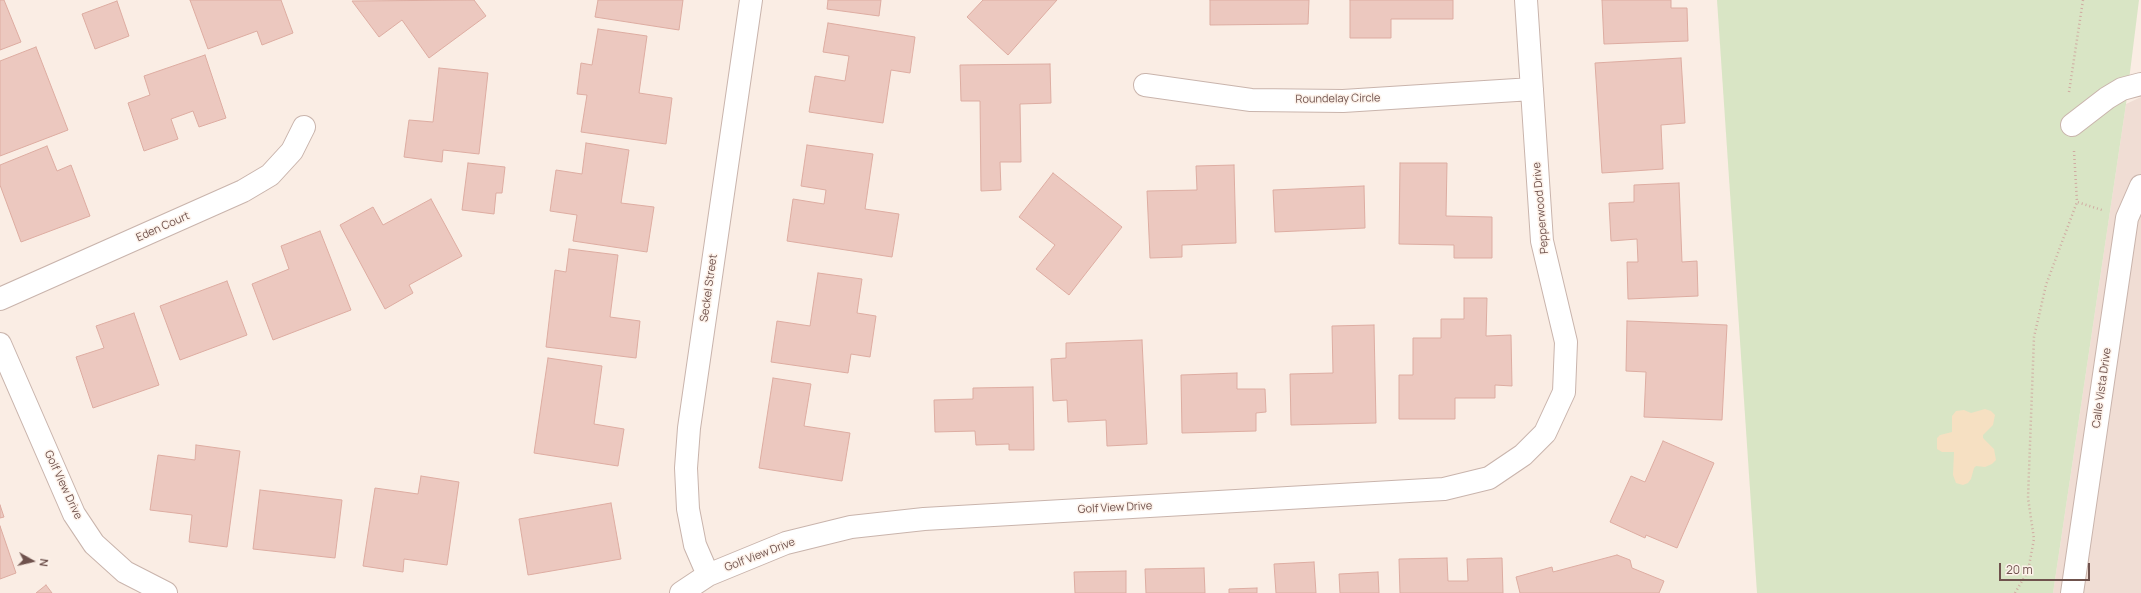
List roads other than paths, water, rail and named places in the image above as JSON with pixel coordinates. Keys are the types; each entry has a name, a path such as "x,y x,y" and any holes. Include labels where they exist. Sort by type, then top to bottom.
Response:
{"street":[{"name":"Seckel Street","path":"708,575 695,545 688,509 686,468 689,428 751,0"},
{"name":"Pepperwood Drive","path":"1526,0 1542,241 1566,342 1564,392 1545,433"},
{"name":"Roundelay Circle","path":"1145,84 1251,100 1343,101 1532,89"},
{"path":"2072,125 2122,89 2141,84"},
{"name":"Eden Court","path":"0,299 244,191 270,175 292,151 304,127"},
{"name":"Calle Vista Drive","path":"2072,593 2126,218 2141,186"},
{"name":"Golf View Drive","path":"0,344 74,514 94,544 125,572 166,593"},
{"name":"Golf View Drive","path":"681,593 708,575 786,543 851,528 924,519 1444,488 1489,478 1523,455 1545,433"}]}
